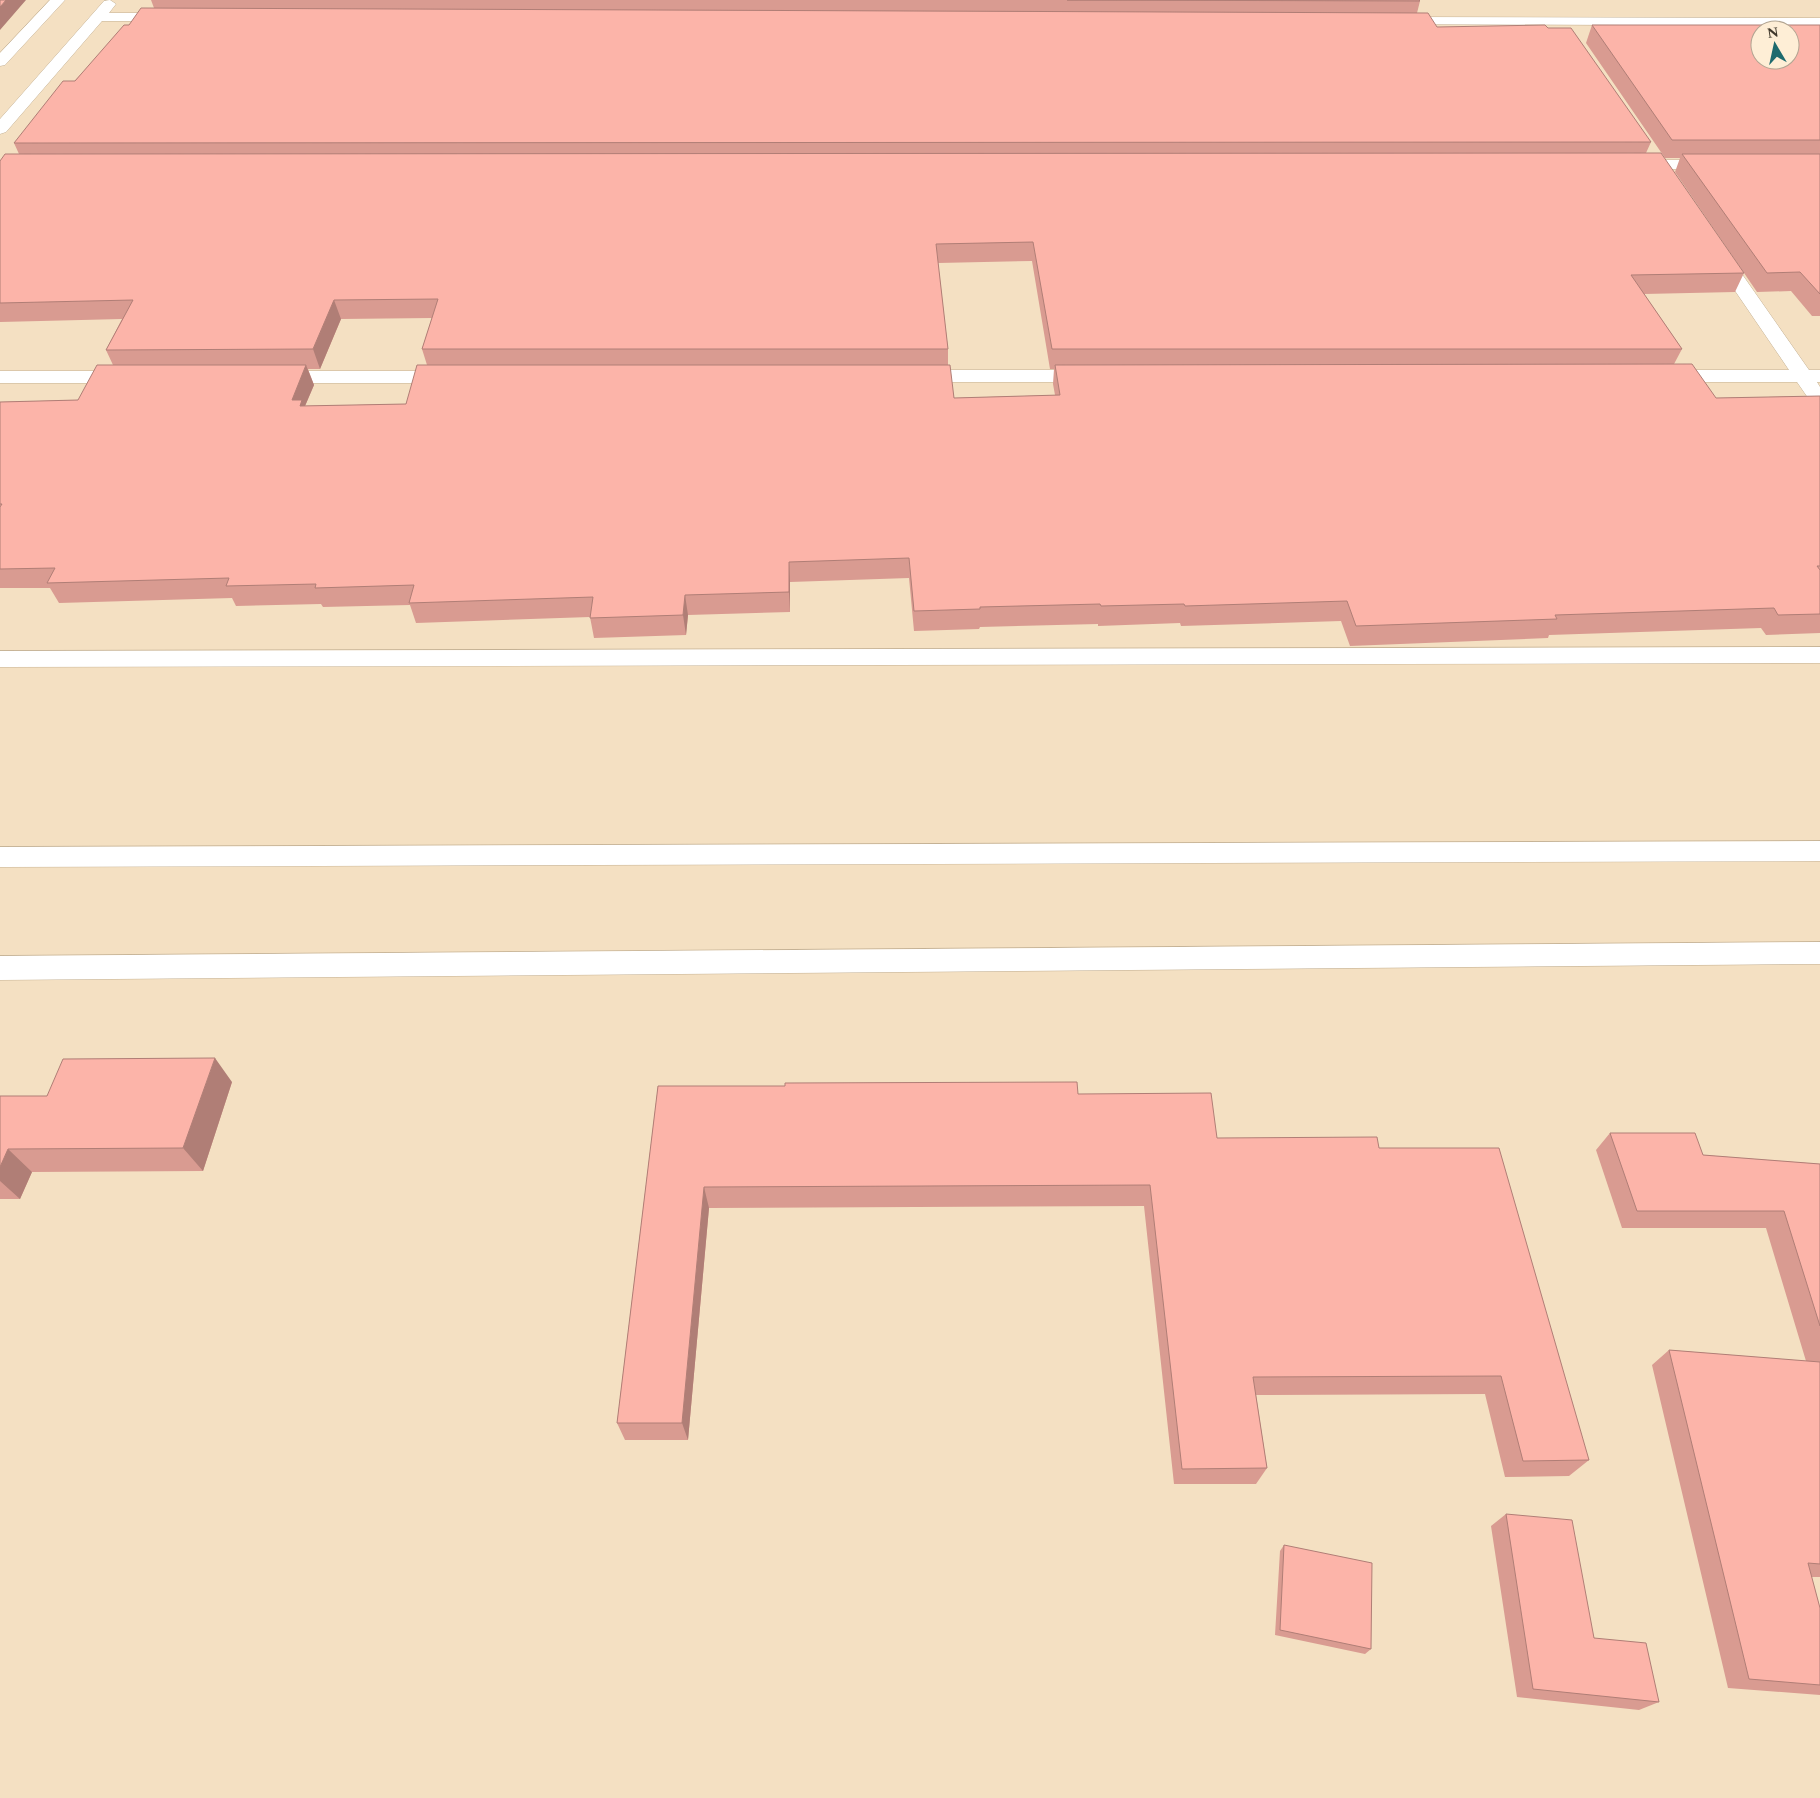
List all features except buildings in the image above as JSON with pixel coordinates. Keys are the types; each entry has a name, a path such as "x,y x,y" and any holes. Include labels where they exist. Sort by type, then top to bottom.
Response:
{"street":[{"path":"0,62 58,0"},
{"path":"0,129 112,0"},
{"path":"1436,7 1445,22"},
{"path":"98,17 188,17"},
{"path":"1385,22 1820,22"},
{"path":"1562,22 1573,38"},
{"path":"1648,149 1670,181"},
{"path":"1619,165 1735,165"},
{"path":"1708,238 1811,376 1820,401"},
{"path":"896,376 1105,376"},
{"path":"1643,376 1811,376"},
{"path":"0,377 149,377"},
{"path":"259,377 468,377"},
{"path":"0,660 1820,655"},
{"path":"0,857 1820,850"},
{"path":"0,968 1820,953"}]}
